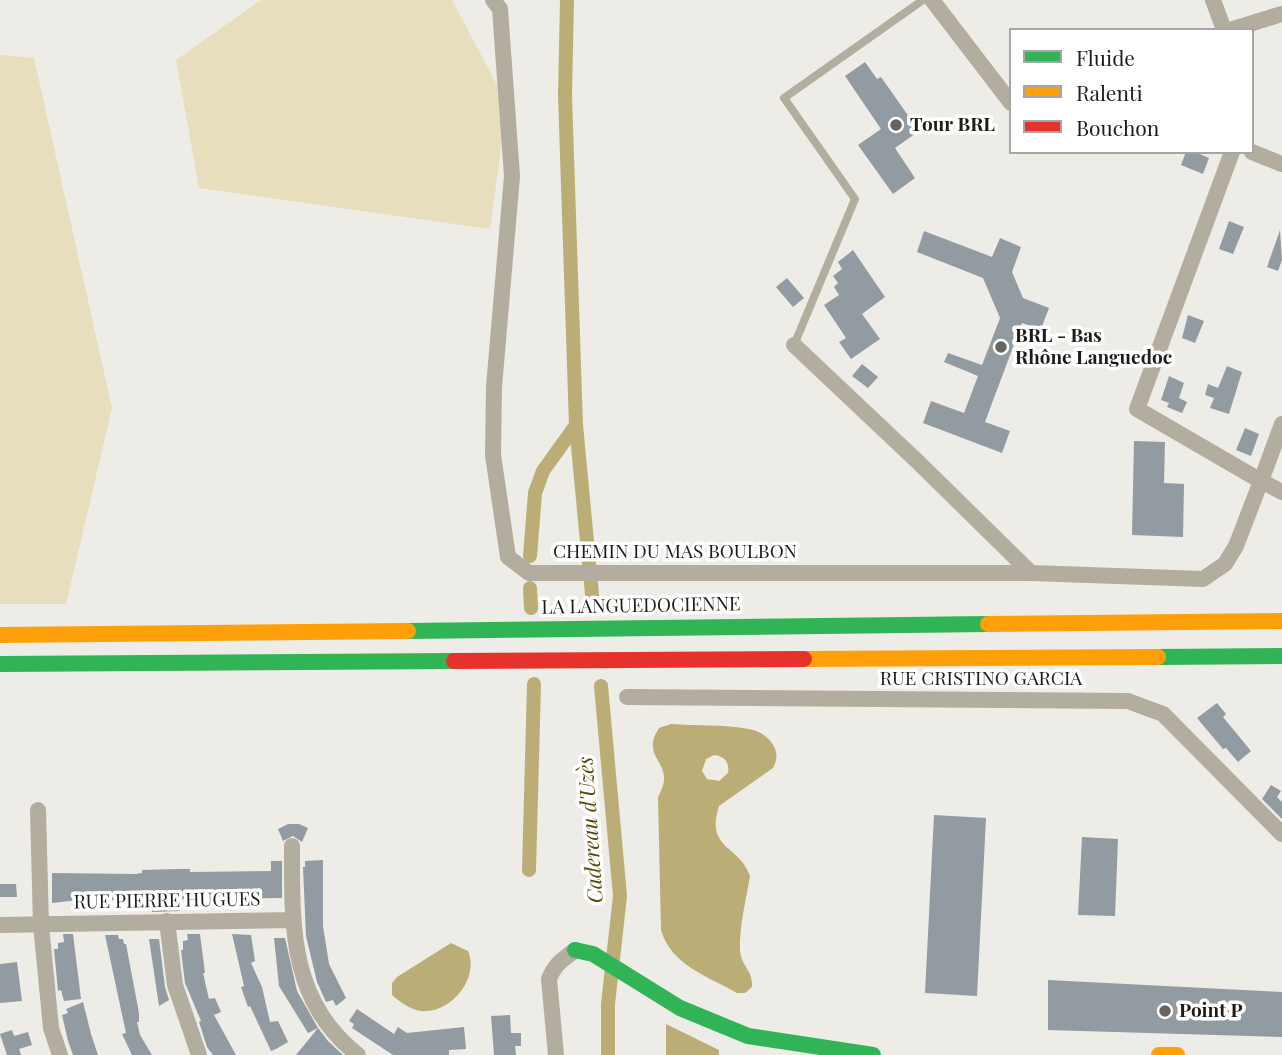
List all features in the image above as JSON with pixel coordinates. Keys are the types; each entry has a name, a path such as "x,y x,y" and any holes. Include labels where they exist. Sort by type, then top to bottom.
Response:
{"main road":[{"name":"LA LANGUEDOCIENNE","path":"0,635 1282,621"},
{"path":"0,664 1282,656"},
{"path":"575,950 593,954 680,1008 748,1036 873,1055"},
{"path":"1159,1055 1177,1055"}],"street":[{"path":"932,0 1009,100"},
{"path":"1213,0 1223,28"},
{"name":"CHEMIN DU MAS BOULBON","path":"499,3 512,176 494,387 493,455 508,557 529,573 1031,573 1203,579 1225,564 1236,546 1282,424"},
{"path":"1236,28 1282,14"},
{"path":"1254,153 1282,164"},
{"path":"1232,154 1137,409 1282,492"},
{"path":"794,345 1031,573"},
{"name":"RUE CRISTINO GARCIA","path":"627,697 1128,701 1163,714 1282,834"},
{"path":"38,810 41,925 51,1028 61,1055"},
{"path":"292,846 292,920 300,970 311,1000 327,1026 358,1055"},
{"name":"RUE PIERRE HUGUES","path":"0,925 292,920"},
{"path":"167,921 175,985 199,1055"},
{"path":"556,1055 549,979 553,968 561,959 575,950"}],"lane":[{"path":"794,345 855,199 784,97 923,0"}],"shaded area":[{"path":"261,0 452,0 507,104 490,229 199,188 176,60"},
{"path":"0,55 34,58 112,408 66,604 0,604"},
{"path":"671,724 749,729 762,734 775,749 776,761 773,768 719,806 716,820 720,839 739,858 750,876 740,941 742,960 752,981 752,987 745,993 737,993 682,961 666,942 661,930 658,797 664,776 653,747 659,728","holes":["718,756 727,763 728,773 719,781 707,779 702,771 706,759"]},
{"path":"451,943 468,951 471,962 466,983 452,1001 442,1007 421,1011 402,1003 392,995 392,983 397,977"},
{"path":"666,1024 719,1050 719,1055 666,1055"}],"building":[{"name":"Tour BRL","path":"865,62 877,79 881,77 919,131 895,148 915,178 893,194 858,145 881,129 845,76"},
{"path":"1185,154 1200,154 1209,158 1203,174 1181,165"},
{"path":"1229,221 1244,227 1233,254 1219,249"},
{"path":"1280,230 1282,260 1278,271 1267,267"},
{"name":"BRL - Bas Rhône Languedoc","path":"924,231 992,257 1000,238 1021,247 1012,272 1023,298 1049,308 1041,329 1022,323 985,422 1010,431 1002,453 923,423 931,401 964,413 978,376 944,362 948,353 982,365 1000,318 983,278 917,252"},
{"path":"853,250 885,297 862,314 880,339 851,359 839,342 846,338 824,305 839,295 834,287 838,283 833,276 842,269 838,262"},
{"path":"787,278 804,298 793,307 776,287"},
{"path":"1188,315 1204,321 1195,343 1182,338"},
{"path":"862,364 878,377 868,388 852,376"},
{"path":"1227,366 1242,372 1229,414 1210,408 1214,398 1205,395 1208,384 1218,388"},
{"path":"1169,376 1184,383 1179,398 1187,402 1182,413 1167,407 1169,403 1161,400"},
{"path":"1245,428 1259,434 1251,456 1236,450"},
{"path":"1134,441 1165,442 1164,483 1184,484 1183,537 1132,535"},
{"path":"1217,703 1226,714 1223,717 1251,751 1238,762 1226,748 1223,749 1197,718"},
{"path":"1271,785 1281,791 1277,797 1282,802 1282,819 1262,799"},
{"path":"934,815 986,818 977,996 925,993"},
{"path":"288,824 299,824 308,828 302,842 293,836 283,841 278,829"},
{"path":"1082,837 1118,839 1115,916 1078,915"},
{"path":"323,860 323,926 329,964 346,998 336,1006 333,1000 326,1002 317,982 306,936 303,867 305,861"},
{"path":"271,861 282,861 282,898 180,899 180,911 152,912 152,900 79,900 52,903 52,873 136,874 142,873 142,870 178,869 190,869 190,872 271,871"},
{"path":"0,884 16,884 17,897 0,897"},
{"path":"63,934 73,934 81,999 64,1001 61,990 58,991 54,949 58,949 58,943 64,942"},
{"path":"187,934 200,934 203,973 209,999 215,998 221,1012 214,1015 236,1055 213,1055 207,1047 199,1022 201,1021 185,983 181,950 183,941 188,940"},
{"path":"232,934 251,935 255,961 251,963 262,987 270,1022 278,1021 288,1042 271,1051 250,1006 248,1007 241,987 244,986"},
{"path":"105,935 118,935 126,944 139,1013 137,1022 140,1035 152,1055 132,1055 122,1034 126,1033"},
{"path":"274,938 285,938 297,991 318,1028 308,1033 279,986"},
{"path":"149,939 159,939 169,1000 159,1006"},
{"path":"17,962 22,1001 0,1003 0,964"},
{"name":"Point P","path":"1048,980 1282,992 1282,1037 1048,1030"},
{"path":"83,1002 98,1055 73,1055 68,1041 62,1015 68,1013 66,1009"},
{"path":"357,1009 394,1034 398,1027 407,1033 464,1027 466,1049 449,1050 449,1055 393,1055 352,1028 354,1024 349,1021"},
{"path":"510,1015 511,1033 521,1033 521,1046 515,1046 516,1055 494,1055 491,1016"},
{"path":"318,1028 328,1041 343,1055 296,1055"},
{"path":"12,1030 14,1036 28,1032 32,1045 19,1049 21,1055 7,1055 0,1034"}],"waterway":[{"path":"567,0 565,95 576,425 593,605"},
{"path":"530,556 535,493 543,471 576,425"},
{"path":"530,588 531,608"},
{"path":"529,870 534,684"},
{"name":"Cadereau d'Uzès","path":"601,686 620,896 608,1004 608,1055"}],"traffic: fast":[{"path":"408,631 988,624"},
{"path":"1158,657 1282,656"},
{"path":"0,664 454,661"},
{"path":"575,950 593,954 680,1008 748,1036 873,1055"}],"traffic: slow":[{"path":"988,624 1282,621"},
{"path":"0,635 408,631"},
{"path":"804,659 1158,657"},
{"path":"1159,1055 1177,1055"}],"traffic: jam":[{"path":"454,661 804,659"}],"place":[{"name":"Tour BRL","path":"896,125"},
{"name":"BRL - Bas Rhône Languedoc","path":"1001,347"},
{"name":"Point P","path":"1165,1011"}]}
